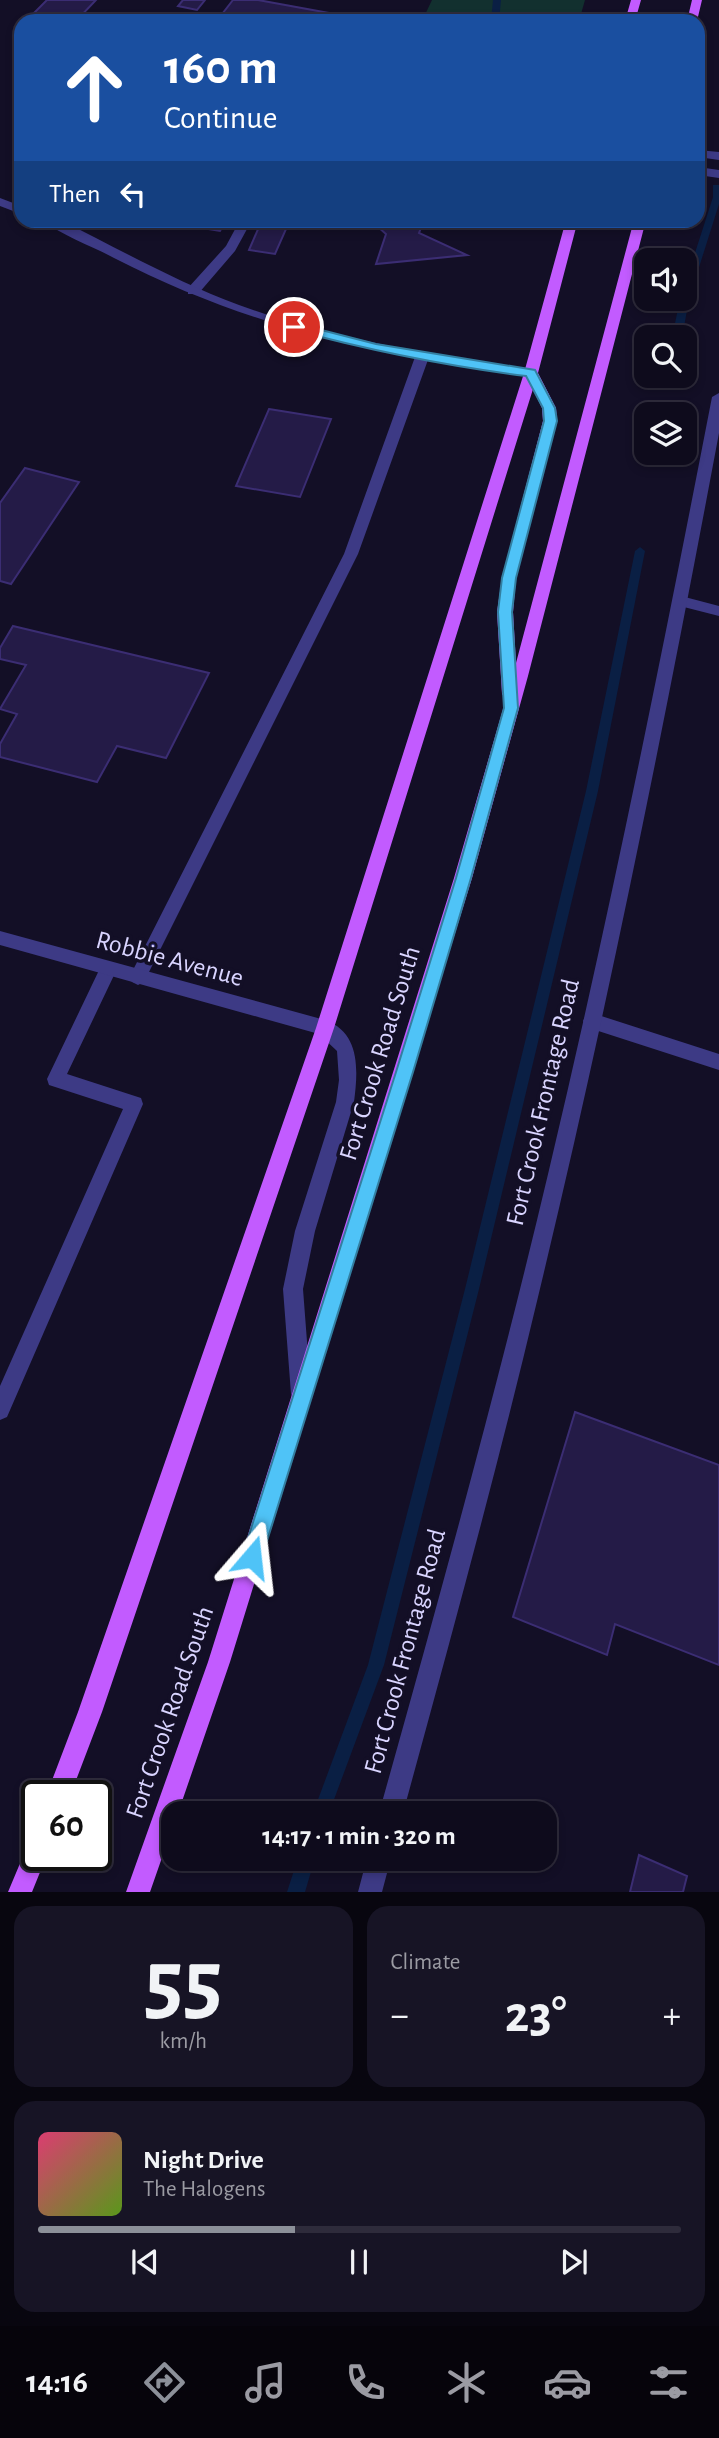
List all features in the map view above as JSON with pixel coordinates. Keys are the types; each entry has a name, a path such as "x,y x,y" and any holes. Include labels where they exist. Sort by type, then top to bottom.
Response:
{"main road":[{"path":"64,1780 326,1028 531,373 570,228"},
{"name":"Fort Crook Road South","path":"138,1892 219,1662 421,1020 511,708 638,228"},
{"path":"511,708 505,612 509,578 550,421 549,408 531,373"},
{"path":"20,1892 28,1871"}],"street":[{"path":"65,228 193,291 268,319 320,334 422,356 531,373"},
{"path":"193,291 231,247 242,228"},
{"path":"138,977 351,554 422,356"},
{"name":"Fort Crook Frontage Road","path":"394,1801 496,1427 592,1021 681,601 719,397"},
{"path":"681,601 719,611"},
{"name":"Robbie Avenue","path":"0,938 326,1028"},
{"path":"0,1410 134,1104 55,1079 108,969"},
{"path":"592,1021 719,1062"},
{"path":"301,1400 293,1289 305,1231 345,1102 348,1080 346,1048 326,1028"},
{"path":"370,1892 376,1871"}],"green space":[{"path":"432,0 585,0 581,14 425,14"}],"building":[{"path":"47,0 96,0 83,14 33,14"},
{"path":"183,0 205,0 197,10 178,6"},
{"path":"233,0 258,0 329,13 328,14 222,14"},
{"path":"259,228 286,228 275,254 249,250"},
{"path":"379,228 421,228 419,233 467,255 376,264 386,234"},
{"path":"269,409 331,419 300,497 236,486"},
{"path":"25,468 79,482 11,584 0,581 0,503"},
{"path":"13,626 209,673 166,758 117,746 97,782 0,757 0,744 17,714 0,709 26,665 0,659 0,648"},
{"path":"575,1412 719,1465 719,1665 615,1624 607,1655 513,1617"},
{"path":"639,1855 687,1876 683,1892 630,1892"}],"waterway":[{"path":"496,14 497,0"},
{"path":"680,325 685,299 717,197 716,187"},
{"path":"325,1801 376,1665 472,1289 592,791 640,551"},
{"path":"296,1892 303,1871"}],"route":[{"path":"252,1557 405,1072 464,878 511,708 505,612 509,578 550,421 549,408 531,373 466,365 376,348 294,327"}]}
